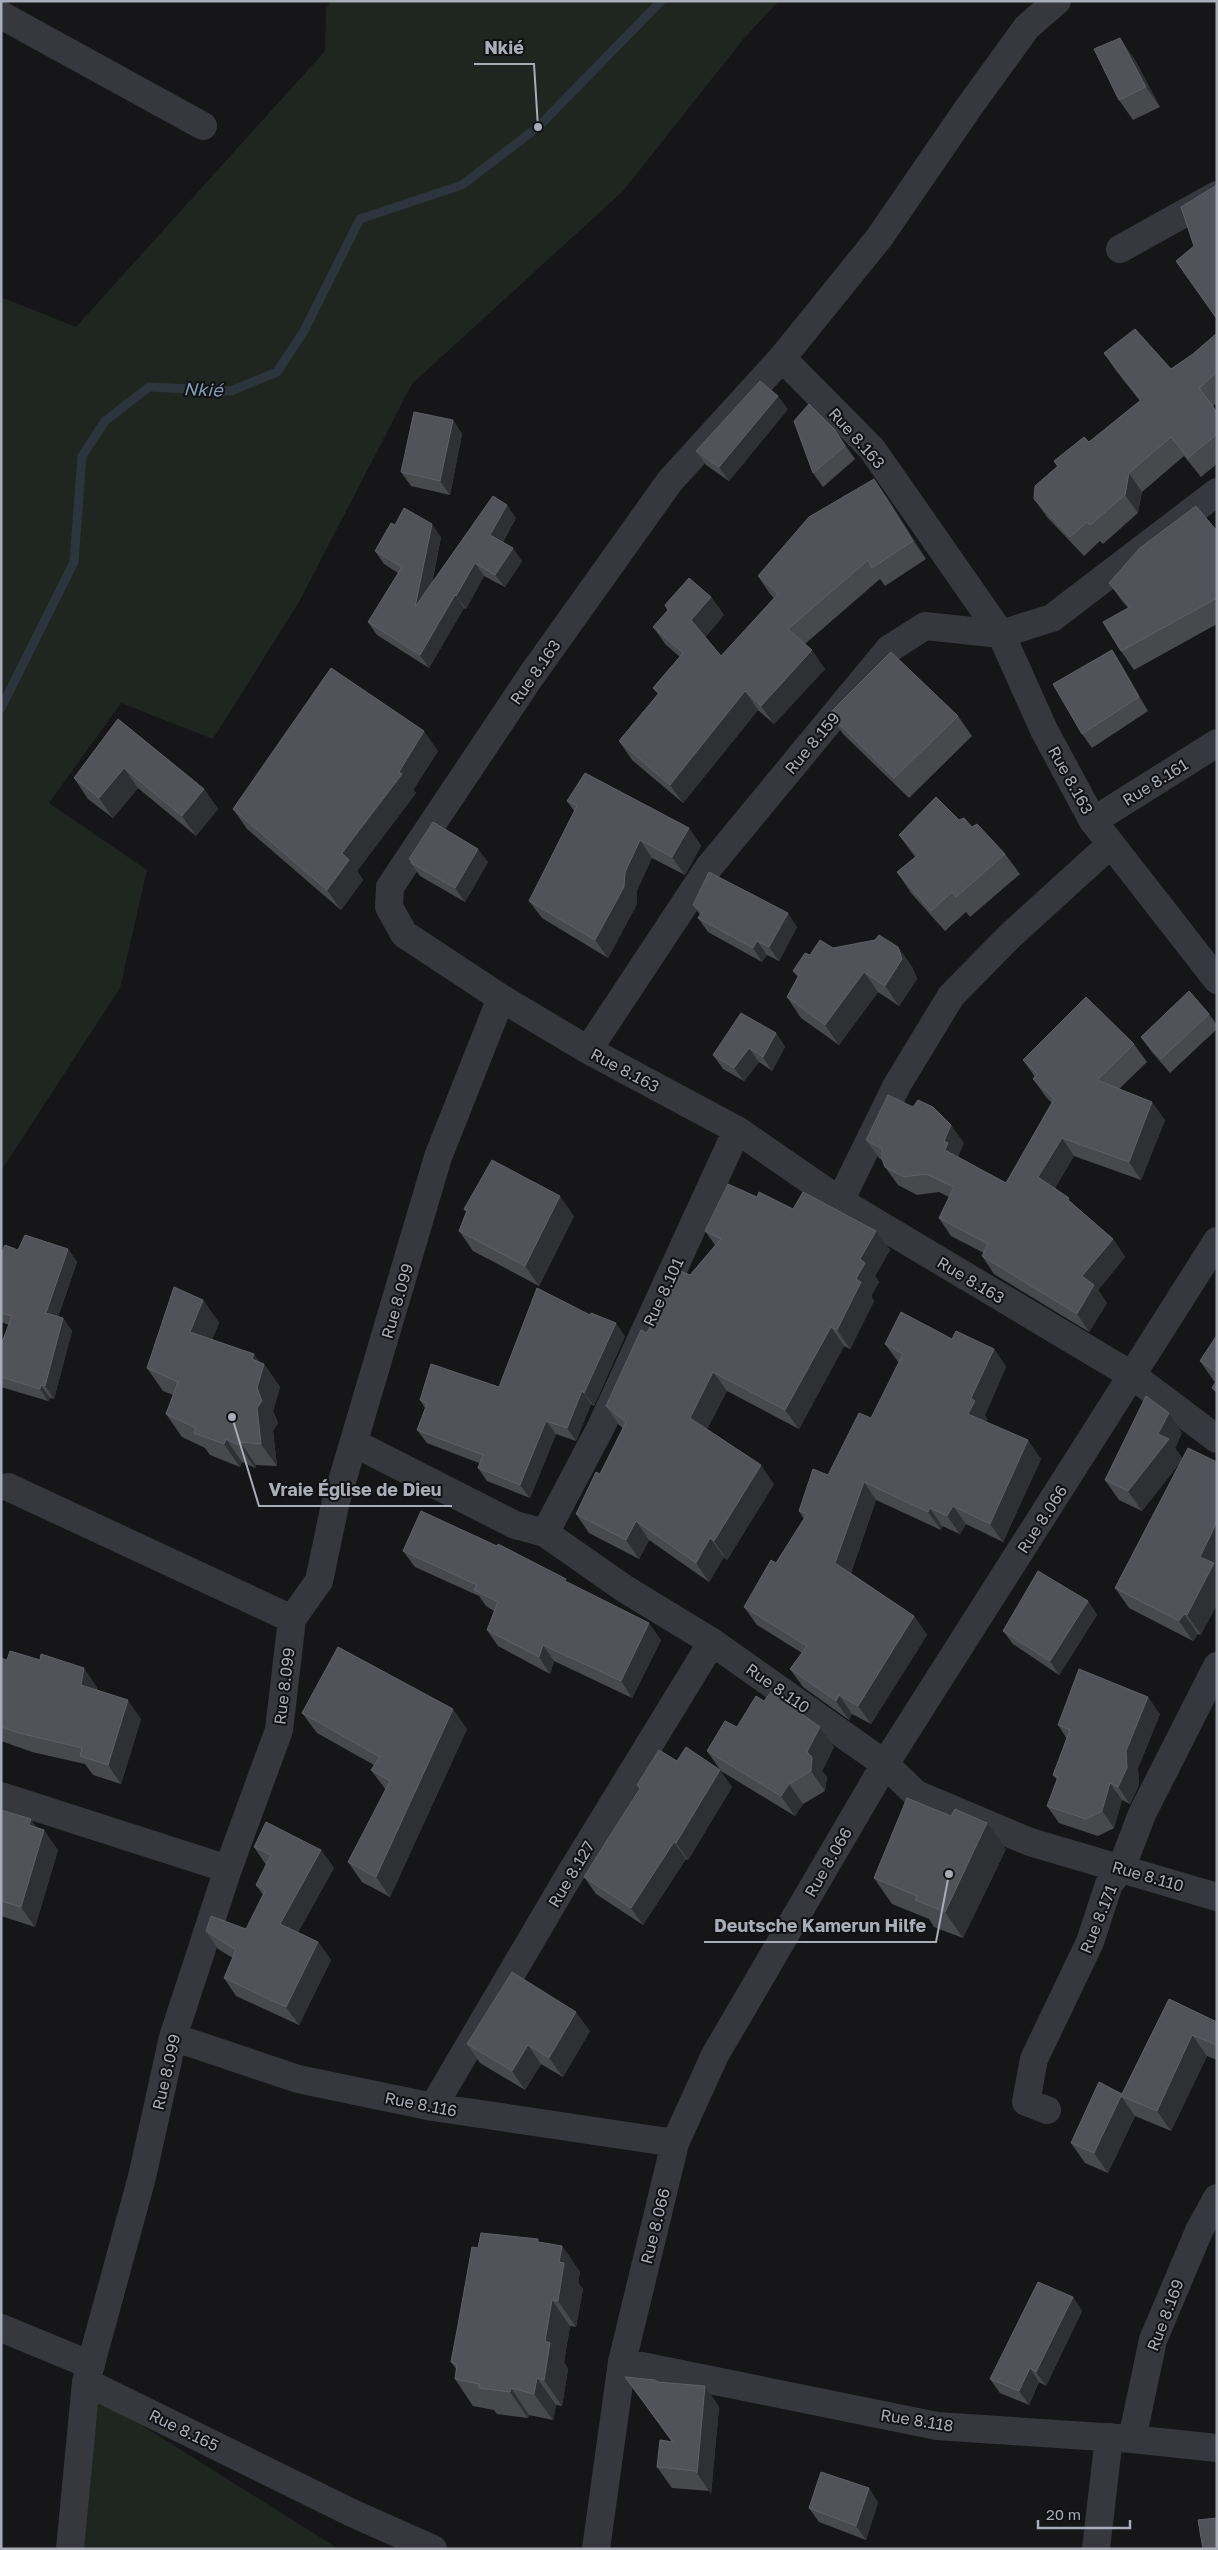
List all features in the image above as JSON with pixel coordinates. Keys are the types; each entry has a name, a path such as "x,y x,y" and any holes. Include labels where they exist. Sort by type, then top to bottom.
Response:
{"street":[{"path":"782,358 879,238 969,107 1027,27 1057,1"},
{"path":"1,15 203,126"},
{"path":"1120,249 1217,196"},
{"name":"Rue 8.163","path":"1132,1376 840,1201 737,1130 588,1050 501,998 404,934 389,907 390,887 531,676 670,481 782,358 872,449 1001,634 1044,730 1093,821 1217,980"},
{"name":"Rue 8.159","path":"588,1050 709,867 889,649 925,626 1001,634 1052,618 1217,492"},
{"name":"Rue 8.161","path":"1093,821 1217,743"},
{"path":"840,1201 897,1085 951,996 1010,936 1112,844"},
{"name":"Rue 8.099","path":"88,2374 142,2177 173,2037 228,1870 279,1730 292,1619 319,1581 335,1505 438,1158 501,998"},
{"name":"Rue 8.101","path":"545,1532 601,1427 737,1130"},
{"name":"Rue 8.066","path":"596,2549 622,2362 675,2143 714,2055 885,1764 1217,1241"},
{"path":"1132,1376 1217,1438"},
{"name":"Rue 8.110","path":"354,1443 515,1525 545,1532 625,1589 712,1642 885,1764 916,1794 1030,1842 1217,1897"},
{"path":"8,1487 292,1619"},
{"name":"Rue 8.127","path":"434,2107 568,1879 712,1642"},
{"name":"Rue 8.171","path":"1047,2110 1026,2102 1034,2059 1090,1942 1109,1884 1122,1868 1142,1814 1217,1666"},
{"path":"1,1796 228,1870"},
{"name":"Rue 8.116","path":"173,2037 298,2079 434,2107 675,2143"},
{"name":"Rue 8.169","path":"1096,2549 1120,2438 1153,2340 1199,2231 1217,2198"},
{"name":"Rue 8.165","path":"1,2328 352,2513 433,2549"},
{"name":"Rue 8.118","path":"622,2362 937,2426 1120,2438 1217,2448"},
{"path":"70,2549 88,2374"}],"shaded area":[{"path":"331,1 779,1 745,37 623,191 412,384 299,602 213,739 121,703 49,803 147,870 120,988 1,1171 1,297 76,327 325,51 326,9"},
{"path":"79,2386 339,2549 65,2549"}],"building":[{"path":"1120,38 1146,87 1119,100 1094,49"},
{"path":"1217,185 1217,319 1176,261 1194,246 1181,207"},
{"path":"1135,329 1171,369 1193,354 1217,333 1217,372 1199,388 1217,412 1217,434 1188,458 1171,437 1129,473 1125,495 1090,525 1087,522 1070,537 1034,499 1035,486 1058,466 1054,461 1084,437 1089,442 1141,400 1104,353"},
{"path":"760,381 778,396 719,467 696,451"},
{"path":"809,404 835,430 845,446 813,473 794,421"},
{"path":"414,412 453,420 440,481 401,472"},
{"path":"874,479 913,541 872,568 868,560 788,629 812,650 761,706 745,691 670,785 619,741 659,693 653,688 683,653 653,627 668,610 665,605 689,578 711,597 691,620 721,656 778,594 758,576 809,517"},
{"path":"493,496 507,505 490,535 513,548 495,575 475,563 420,655 368,622 402,567 375,551 391,523 395,525 404,508 432,524 415,607"},
{"path":"1196,506 1217,531 1217,598 1121,651 1103,622 1130,607 1109,583 1140,548"},
{"path":"1112,650 1139,697 1082,734 1053,684"},
{"path":"891,652 958,716 894,778 829,714"},
{"path":"331,668 424,731 399,772 402,774 342,853 349,860 327,890 233,809"},
{"path":"118,719 204,789 182,816 124,768 99,798 74,778"},
{"path":"585,773 689,828 672,857 640,840 625,872 624,887 595,940 529,901 577,806 567,801"},
{"path":"936,797 959,820 964,818 972,827 977,824 1005,854 956,897 952,892 931,911 897,872 918,855 899,835"},
{"path":"433,822 478,849 455,888 411,863 412,860 409,859"},
{"path":"709,872 788,913 769,947 757,941 753,948 698,918 702,912 693,905"},
{"path":"879,935 898,947 902,959 885,986 864,972 825,1025 787,997 799,975 793,971 805,953 810,955 820,940 833,948 875,940"},
{"path":"1189,991 1209,1014 1161,1059 1141,1037"},
{"path":"1086,997 1134,1044 1097,1080 1152,1102 1129,1162 1062,1138 1038,1177 1069,1198 1068,1200 1113,1239 1082,1276 1094,1285 1077,1314 982,1256 988,1244 939,1218 954,1187 926,1174 904,1177 885,1167 882,1159 882,1149 866,1140 888,1095 913,1107 918,1100 933,1107 951,1125 944,1141 948,1143 945,1150 1006,1183 1054,1099 1033,1079 1037,1074 1023,1060"},
{"path":"741,1013 776,1033 763,1057 749,1048 734,1068 713,1055"},
{"path":"492,1160 560,1196 525,1266 459,1231 467,1211 464,1209"},
{"path":"728,1184 757,1197 759,1192 793,1209 803,1192 876,1231 860,1259 865,1263 856,1279 861,1282 837,1330 831,1327 785,1410 713,1372 690,1418 761,1465 714,1541 710,1538 696,1563 636,1521 626,1540 576,1514 596,1472 600,1474 626,1422 606,1406 641,1330 647,1333 678,1270 690,1275 721,1239 705,1231"},
{"path":"25,1235 68,1249 46,1313 63,1318 45,1386 41,1385 40,1389 1,1377 1,1345 12,1316 1,1313 1,1254 5,1245 18,1250"},
{"path":"174,1287 203,1300 190,1332 254,1354 252,1359 264,1364 257,1388 262,1401 257,1408 261,1444 240,1442 239,1445 226,1439 224,1444 194,1433 196,1428 166,1414 178,1382 147,1368"},
{"path":"537,1288 590,1315 591,1313 616,1323 584,1393 582,1391 567,1428 546,1421 520,1485 478,1468 483,1455 417,1430 427,1404 420,1400 431,1364 499,1387"},
{"path":"901,1312 952,1339 956,1331 994,1349 971,1398 975,1401 968,1414 1028,1440 990,1524 953,1506 947,1516 930,1508 928,1512 864,1482 835,1563 914,1616 858,1706 839,1695 836,1701 790,1669 807,1646 744,1607 771,1560 776,1563 807,1514 799,1511 813,1469 828,1475 859,1413 871,1418 903,1354 885,1344"},
{"path":"1217,1335 1217,1373 1200,1361"},
{"path":"1217,1380 1217,1391 1212,1388"},
{"path":"1146,1396 1169,1413 1158,1434 1169,1439 1128,1491 1105,1480"},
{"path":"1188,1448 1217,1462 1217,1522 1200,1557 1214,1563 1187,1615 1184,1614 1179,1621 1115,1588"},
{"path":"421,1511 497,1546 498,1544 566,1579 565,1581 649,1623 621,1681 543,1645 539,1657 487,1630 498,1602 474,1590 477,1585 403,1551"},
{"path":"1038,1571 1088,1601 1050,1661 1003,1631"},
{"path":"338,1647 453,1709 376,1877 348,1862 390,1781 371,1770 380,1757 302,1713"},
{"path":"10,1651 40,1660 41,1654 84,1668 81,1685 128,1700 108,1765 80,1756 82,1748 1,1727 1,1658 7,1660"},
{"path":"1079,1669 1148,1697 1126,1751 1127,1768 1118,1787 1110,1783 1102,1811 1086,1819 1047,1806 1058,1777 1053,1775 1070,1730 1058,1725"},
{"path":"771,1692 820,1727 807,1752 812,1757 811,1771 789,1784 781,1796 707,1751 725,1721 737,1727 756,1696 764,1701"},
{"path":"686,1747 720,1770 676,1843 674,1842 631,1908 584,1877 640,1788 637,1785 659,1750 677,1761"},
{"path":"907,1798 951,1816 955,1809 987,1823 945,1912 915,1900 917,1896 874,1878"},
{"path":"1,1810 31,1819 29,1825 44,1830 21,1907 1,1901"},
{"path":"266,1822 321,1850 280,1924 318,1942 286,2007 224,1978 236,1950 206,1931 211,1916 246,1929 265,1891 256,1885 271,1855 254,1847"},
{"path":"512,1972 576,2012 549,2058 528,2045 512,2071 467,2044"},
{"path":"1169,1999 1217,2022 1217,2045 1192,2035 1157,2111 1121,2096 1094,2153 1071,2143 1099,2082 1122,2094"},
{"path":"481,2233 538,2239 538,2242 562,2246 559,2262 564,2263 558,2301 552,2300 545,2341 550,2343 544,2380 537,2378 534,2394 511,2388 510,2392 479,2388 479,2384 455,2379 457,2365 451,2362 472,2247 478,2248"},
{"path":"1038,2282 1073,2297 1036,2372 1030,2368 1019,2391 990,2379"},
{"path":"625,2377 705,2386 697,2473 696,2471 657,2467 660,2440 673,2442"},
{"path":"821,2472 869,2488 856,2526 809,2508"},
{"path":"1217,2518 1217,2549 1203,2549 1198,2520"}],"waterway":[{"name":"Nkié","path":"1,708 74,562 82,456 105,421 149,387 231,391 277,372 304,331 360,219 462,185 538,127 661,1"}],"place":[{"name":"Nkié","path":"538,127"},
{"name":"Vraie Église de Dieu","path":"232,1417"},
{"name":"Deutsche Kamerun Hilfe","path":"949,1874"}]}
